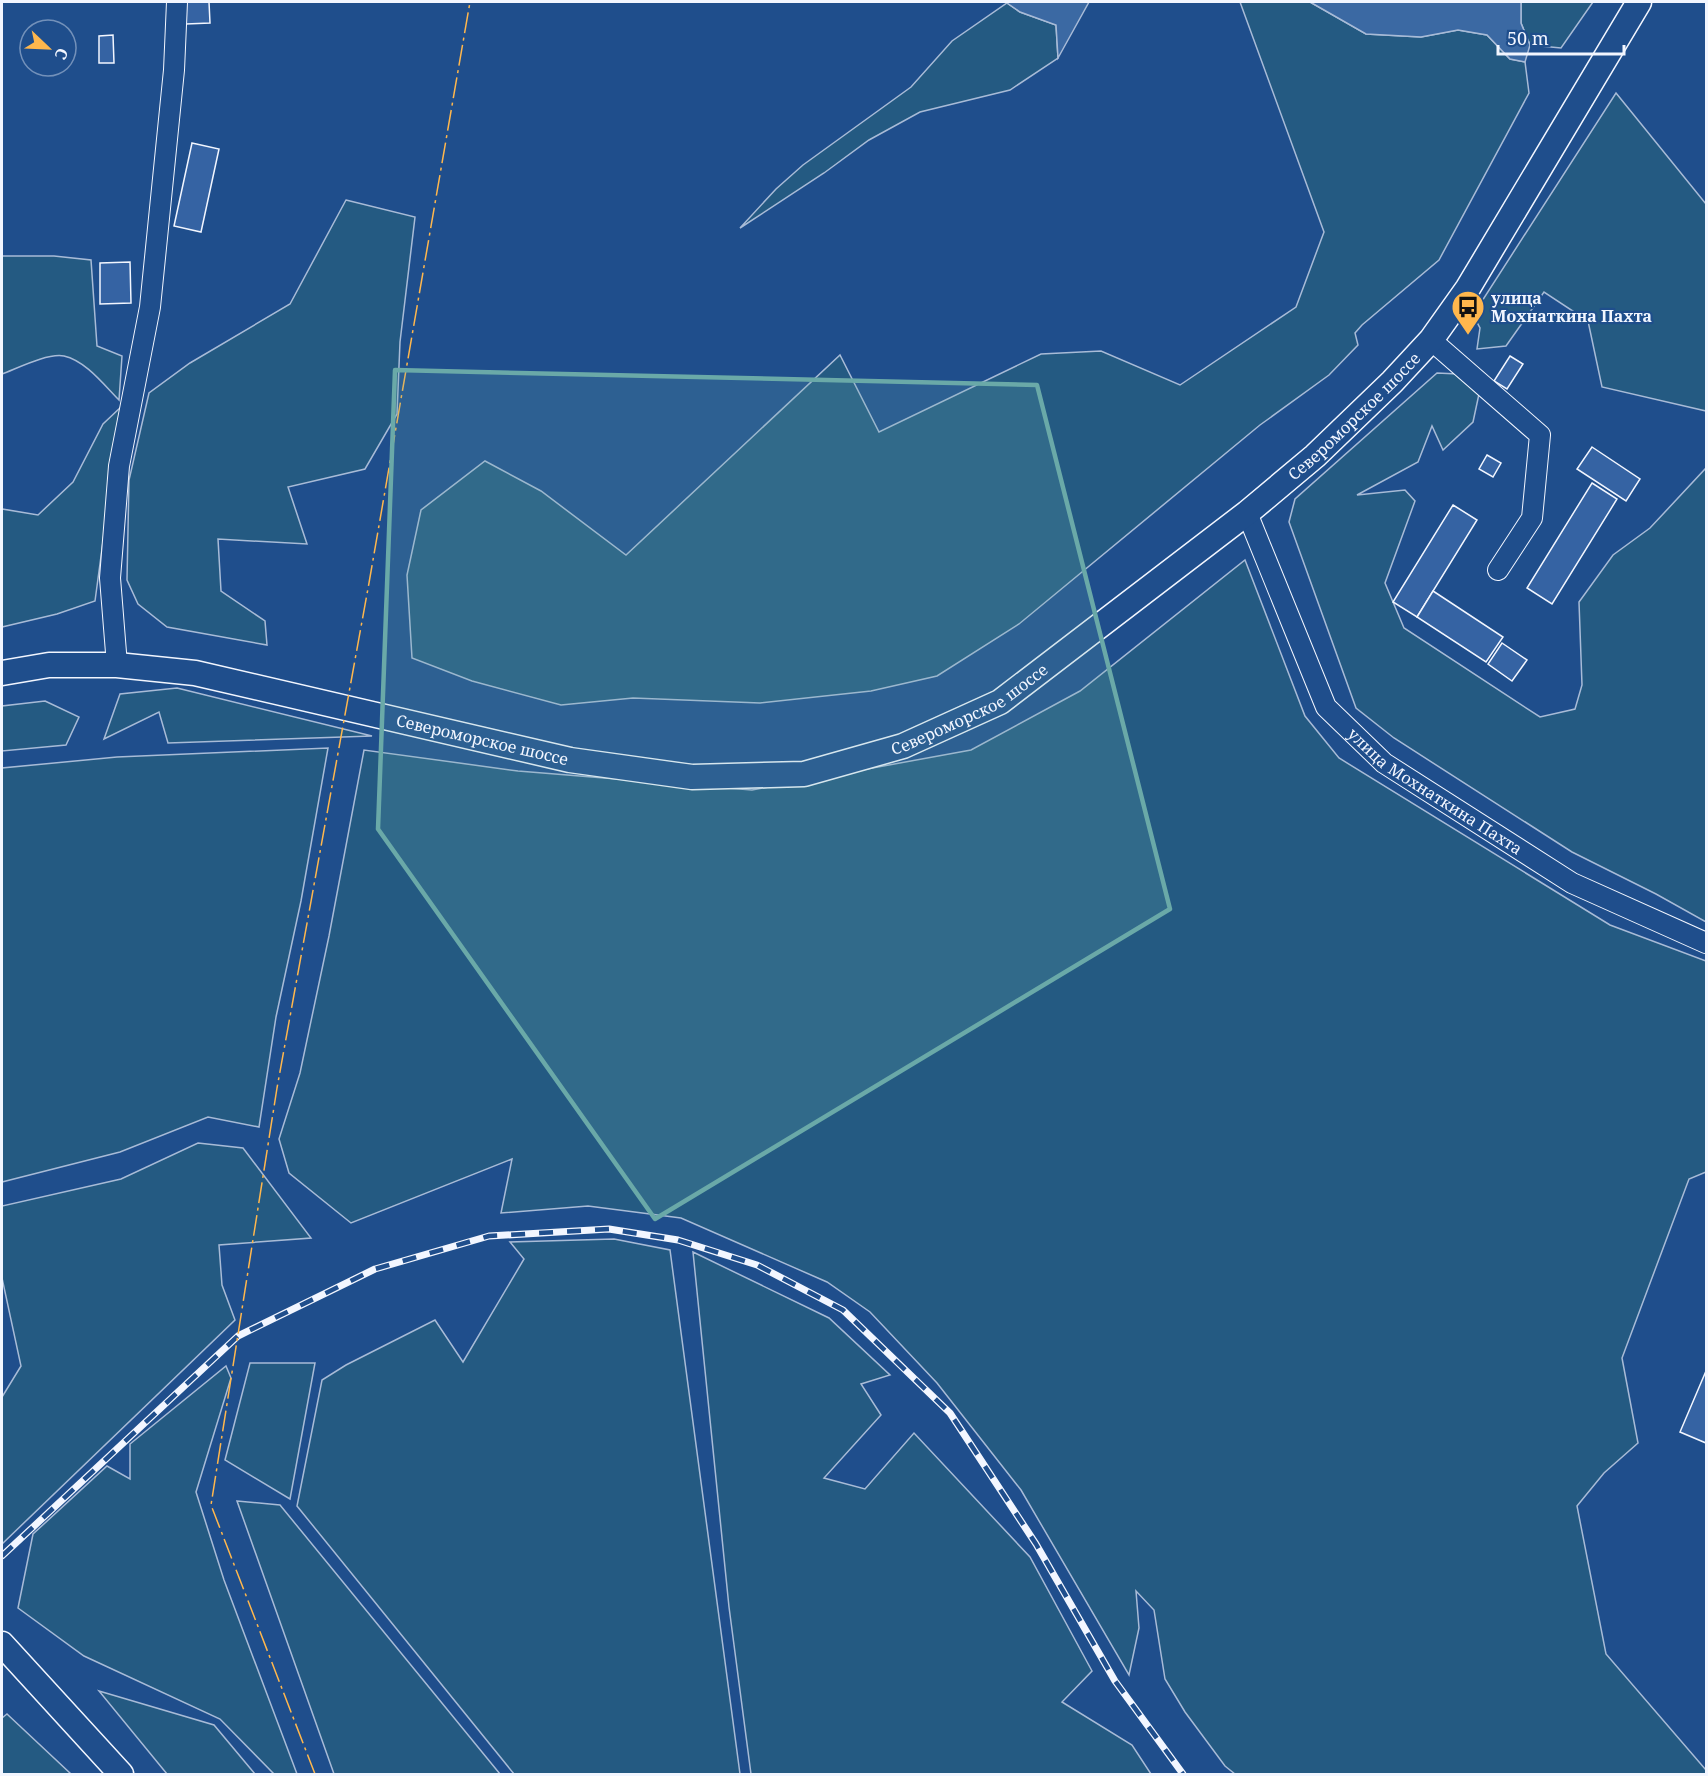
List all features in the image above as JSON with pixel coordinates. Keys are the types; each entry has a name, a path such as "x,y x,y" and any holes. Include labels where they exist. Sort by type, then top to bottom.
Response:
{"main road":[{"name":"Североморское шоссе","path":"2,673 49,665 117,665 195,673 570,760 692,777 804,774 903,746 1000,702 1247,513 1315,456 1392,382 1431,340 1468,288 1639,2"},
{"path":"2,1644 121,1774"}],"street":[{"path":"117,665 110,578 119,466 150,307 174,70 177,2"},
{"path":"1431,340 1540,435 1532,518 1498,570"},
{"name":"улица Мохнаткина Пахта","path":"1247,513 1326,707 1384,763 1572,883 1707,943"}],"highlighted area":[{"path":"395,370 1037,385 1170,909 655,1219 378,829"}],"shaded area":[{"path":"1089,2 1058,58 1056,25 1020,12 1007,3"},
{"path":"1240,2 1310,2 1366,34 1421,37 1458,30 1487,35 1510,59 1525,62 1529,93 1439,260 1362,325 1355,333 1358,345 1329,375 1260,425 1019,624 937,676 871,691 760,703 633,698 561,705 472,681 412,658 407,575 421,510 485,461 541,491 626,555 840,355 879,432 1041,354 1101,351 1180,385 1296,307 1324,232"},
{"path":"1310,2 1521,2 1521,23 1530,45 1525,62 1510,59 1487,35 1458,30 1421,37 1366,34"},
{"path":"1521,2 1593,2 1561,48 1530,45 1521,23"},
{"path":"1007,3 1020,12 1056,25 1058,58 1010,90 920,112 869,140 824,173 740,228 776,189 803,165 911,87 952,41"},
{"path":"1616,93 1706,204 1706,411 1602,387 1588,321 1544,292 1506,346 1477,349 1480,328 1473,315"},
{"path":"346,200 415,217 400,342 397,414 365,469 288,487 307,544 218,539 221,591 265,621 267,645 167,627 138,604 127,580 129,480 149,393 190,363 290,304"},
{"path":"2,256 54,256 91,260 97,346 122,356 119,400 87,368 64,356 41,359 2,374"},
{"path":"1437,373 1458,374 1479,394 1473,422 1443,450 1432,426 1418,462 1357,495 1405,490 1415,501 1385,583 1404,628 1540,717 1575,709 1582,685 1579,602 1613,555 1650,528 1706,468 1706,922 1572,852 1394,738 1356,708 1289,522 1295,499"},
{"path":"121,407 95,601 57,614 2,627 2,509 38,515 73,482 103,424"},
{"path":"1245,560 1305,716 1339,758 1610,925 1706,961 1706,1172 1689,1179 1622,1358 1638,1443 1604,1473 1577,1506 1606,1654 1706,1770 1706,1774 1235,1774 1225,1766 1185,1712 1165,1679 1154,1610 1136,1591 1139,1628 1129,1675 1021,1490 937,1383 870,1312 827,1282 681,1218 588,1206 501,1213 512,1159 351,1223 289,1173 279,1139 300,1073 329,936 364,750 518,771 752,790 971,750 1080,691"},
{"path":"177,688 372,736 168,743 159,712 104,739 120,694"},
{"path":"45,701 79,717 66,745 2,751 2,706"},
{"path":"328,748 301,901 276,1017 259,1127 208,1117 120,1152 2,1182 2,768 117,757"},
{"path":"198,1143 243,1148 311,1238 219,1245 222,1285 235,1320 2,1544 2,1397 21,1366 2,1278 2,1206 121,1179"},
{"path":"614,1239 670,1250 740,1774 514,1774 297,1506 322,1380 346,1365 435,1320 463,1362 524,1259 510,1242"},
{"path":"693,1252 829,1318 890,1375 861,1384 881,1415 824,1478 865,1489 914,1433 1030,1557 1092,1671 1062,1702 1132,1745 1151,1774 751,1774 729,1607"},
{"path":"250,1363 315,1363 290,1499 225,1460"},
{"path":"226,1366 231,1378 196,1492 224,1580 297,1774 274,1774 220,1719 84,1656 18,1608 33,1534 107,1466 130,1479 130,1444"},
{"path":"237,1501 280,1505 500,1774 334,1774"},
{"path":"99,1691 214,1725 255,1774 167,1774"},
{"path":"7,1714 71,1774 2,1774 2,1718"}],"building":[{"path":"184,2 209,2 210,23 186,24"},
{"path":"113,35 114,63 99,63 99,36"},
{"path":"192,143 219,149 201,232 174,226"},
{"path":"130,262 131,303 100,304 100,263"},
{"path":"1510,356 1523,364 1507,389 1494,381"},
{"path":"1592,447 1640,479 1626,501 1577,469"},
{"path":"1487,455 1501,463 1493,477 1479,469"},
{"path":"1592,483 1617,499 1552,604 1527,588"},
{"path":"1453,505 1477,520 1417,617 1393,602"},
{"path":"1433,591 1503,637 1486,662 1417,617"},
{"path":"1502,643 1527,660 1512,681 1488,664"},
{"path":"1706,1371 1706,1443 1680,1432"}],"railway":[{"path":"2,1556 238,1336 375,1269 489,1236 609,1229 678,1240 757,1265 843,1310 950,1413 1036,1544 1115,1681 1183,1774"}],"power":[{"path":"315,1774 211,1505 277,1088 369,583 470,2"}],"place":[{"name":"улица Мохнаткина Пахта","path":"1468,336"}]}
